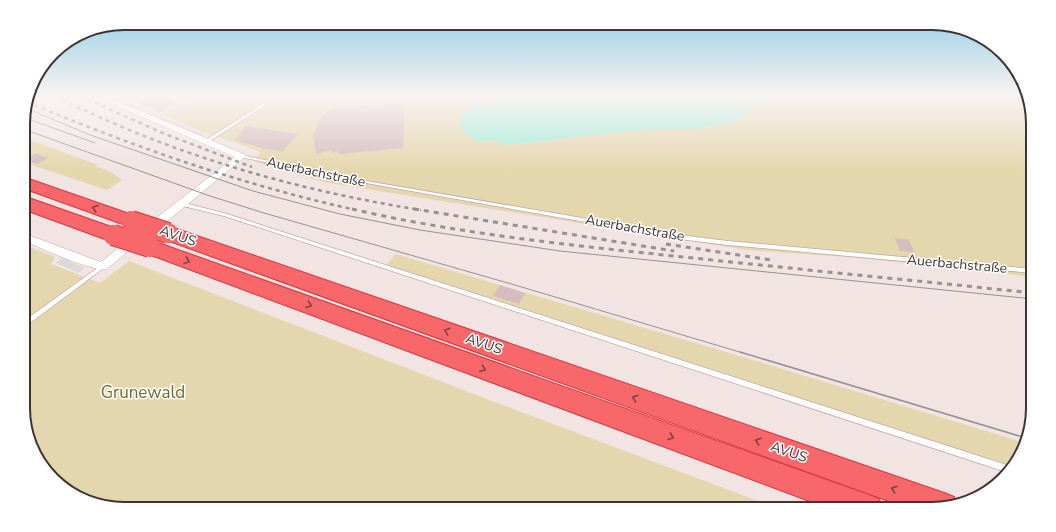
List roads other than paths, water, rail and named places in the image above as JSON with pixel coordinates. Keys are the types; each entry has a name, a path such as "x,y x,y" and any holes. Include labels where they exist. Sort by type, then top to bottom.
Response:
{"highway":[{"name":"AVUS","path":"30,185 930,502"},
{"name":"AVUS","path":"30,205 851,502"}],"street":[{"name":"Auerbachstraße","path":"157,121 241,156"},
{"path":"30,239 85,261 103,266 241,156"}],"lane":[{"path":"206,141 238,121"},
{"name":"Auerbachstraße","path":"241,156 348,179 687,238 736,244 1026,270"},
{"path":"181,204 225,215 1005,467"},
{"path":"30,320 103,266"}],"tram line":[{"path":"34,121 95,143"},
{"path":"56,121 90,135 253,191 340,214 420,230 560,251 1026,298"},
{"path":"30,132 210,196 264,213 515,285 743,353"},
{"path":"740,352 1021,437"}],"railway":[{"path":"72,121 189,164 230,177 356,210"},
{"path":"108,121 188,152 234,167 326,192 421,210"},
{"path":"136,121 165,134 252,167"},
{"path":"352,209 436,226 522,239 1026,292"},
{"path":"414,209 674,251"},
{"path":"666,244 771,260"}],"park label":[{"name":"Grunewald","path":"143,392"}]}
